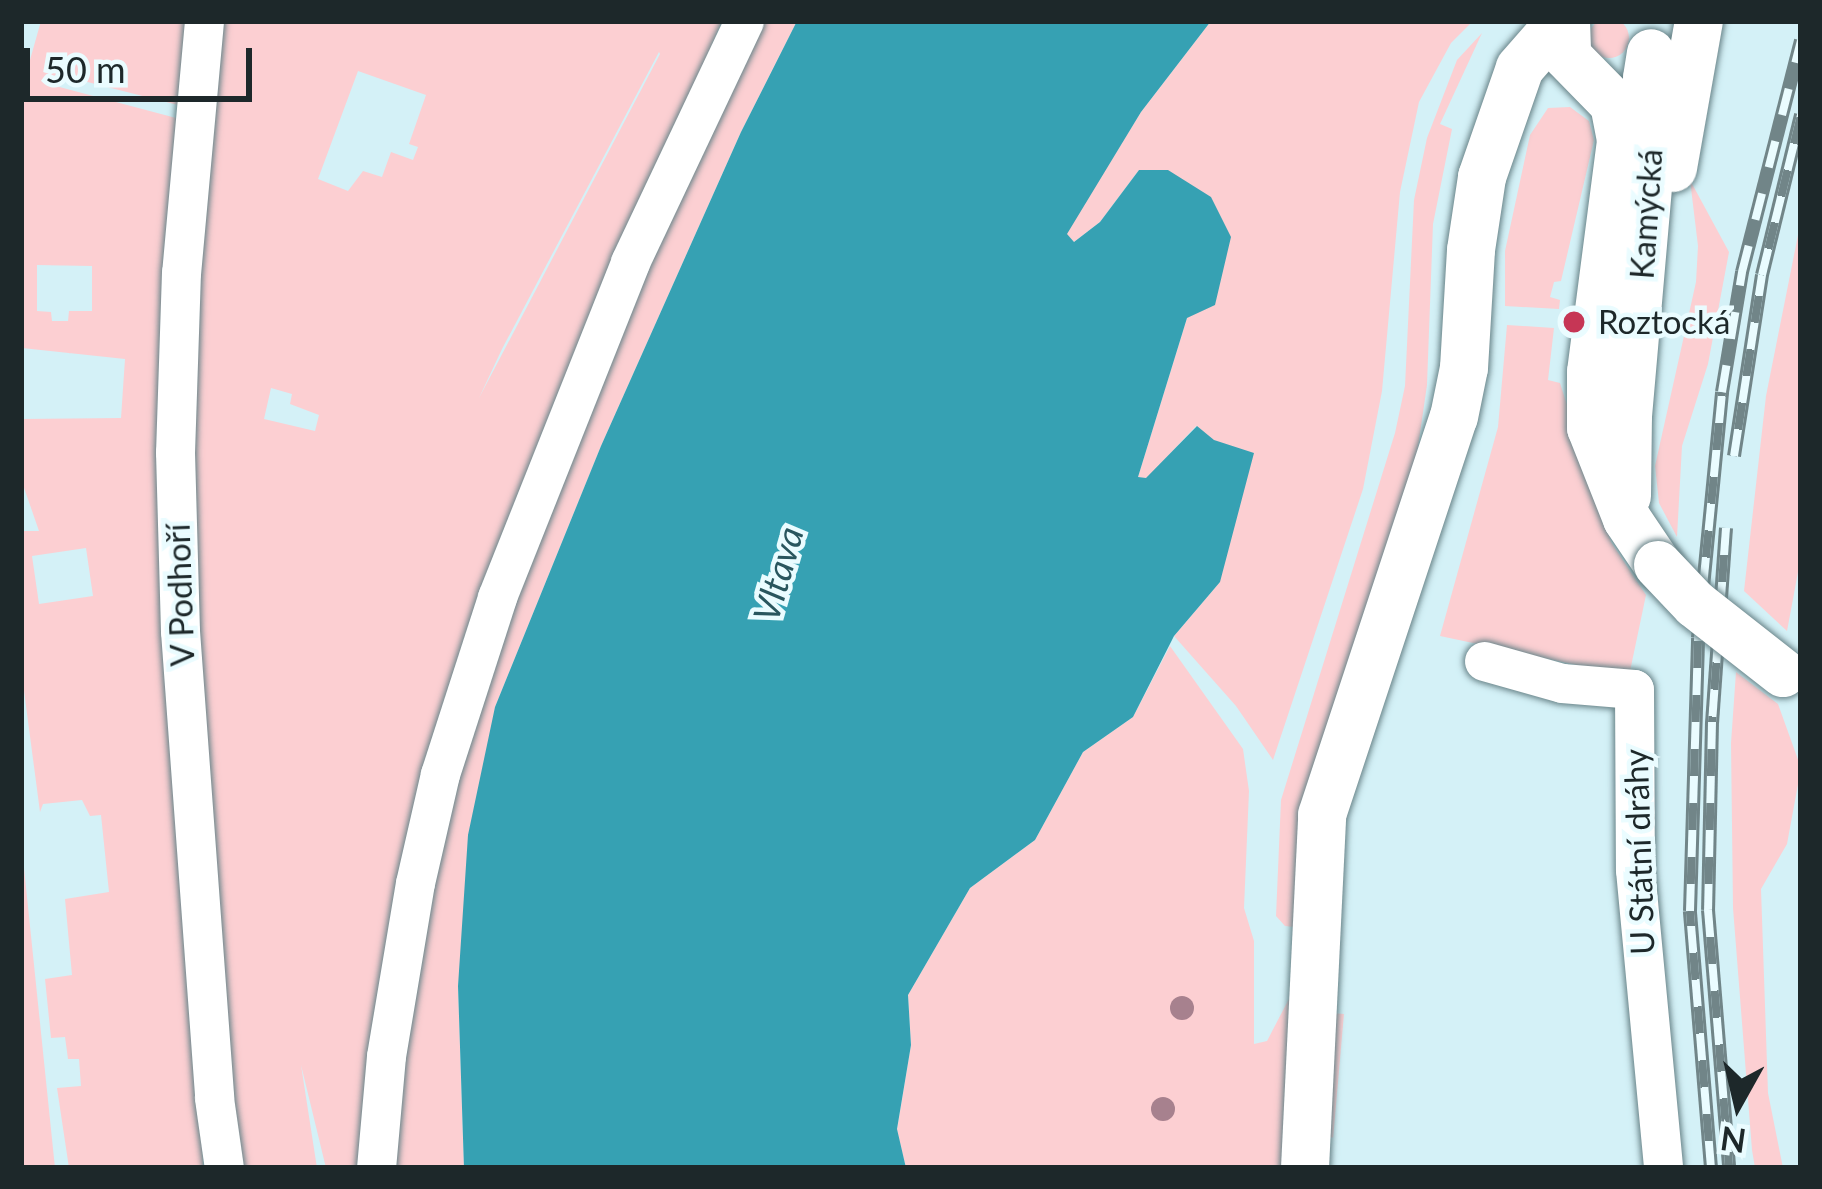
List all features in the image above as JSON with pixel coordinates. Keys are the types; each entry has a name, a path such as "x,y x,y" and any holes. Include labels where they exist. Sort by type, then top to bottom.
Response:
{"main road":[{"path":"1305,1168 1322,815 1454,417 1470,314 1464,135 1470,108 1519,21"},
{"path":"1471,250 1482,177 1520,68 1563,21"},
{"name":"Kamýcká","path":"1563,21 1567,56 1613,104 1621,141 1590,386 1591,428 1628,519 1658,565 1695,604 1792,680"},
{"path":"1631,378 1699,21"},
{"name":"Kamýcká","path":"1587,78 1623,80 1642,68 1652,33"},
{"name":"Kamýcká","path":"1628,519 1631,378 1653,128 1647,78 1652,33"},
{"path":"1501,119 1556,76 1587,78"}],"street":[{"name":"V Podhoří","path":"204,21 181,272 175,452 180,632 214,1098 224,1168"},
{"path":"376,1168 386,1056 415,884 440,774 482,641 630,262 744,21"},
{"name":"U Státní dráhy","path":"1484,661 1562,683 1634,689 1635,870 1663,1168"}],"shaded area":[{"path":"1609,18 1623,24 1629,38 1623,52 1609,58 1595,52 1589,38 1595,24"},
{"path":"41,21 190,21 178,105 56,74 52,85 176,118 203,1168 69,1168 57,1088 81,1086 79,1059 68,1059 65,1037 51,1038 45,979 72,975 65,899 109,892 101,815 90,816 82,800 43,804 40,812 21,668 21,531 39,531 21,479 21,419 121,418 125,359 22,348 21,74 26,74","holes":["37,265 92,266 92,311 69,311 68,321 52,321 51,312 37,311","86,548 93,596 39,604 32,556"]},
{"path":"204,21 722,21 523,488 362,1168 326,1168 301,1065 317,1168 231,1168 175,418","holes":["659,52 479,398 502,349","358,71 426,95 409,144 418,147 413,160 391,152 382,177 363,171 348,191 318,179","271,388 292,394 290,404 319,415 315,431 264,419"]},
{"path":"753,21 797,21 741,132 601,446 495,707 458,986 464,1168 387,1168 447,775 503,597"},
{"path":"1211,21 1473,21 1451,43 1419,102 1400,192 1382,391 1363,489 1273,760 1236,706 1174,636 1220,582 1213,440 1196,426 1146,479 1138,477 1187,318 1139,170 1100,222 1074,242 1066,234 1141,112"},
{"path":"1482,33 1440,124 1452,129 1433,224 1427,385 1418,447 1294,927 1285,926 1276,916 1281,800 1395,433 1405,386 1414,200 1427,138 1457,60"},
{"path":"1570,107 1589,121 1594,140 1561,281 1554,282 1550,297 1560,300 1559,309 1505,306 1505,251 1530,135 1548,108"},
{"path":"1690,180 1729,252 1708,364 1682,446 1677,537 1659,503 1655,466 1696,282 1698,246"},
{"path":"1801,220 1801,556 1787,631 1744,591 1766,396"},
{"path":"1507,325 1554,328 1548,380 1560,383 1611,542 1646,595 1629,676 1440,636 1498,427"},
{"path":"1170,646 1243,749 1249,791 1244,908 1254,941 1254,1044 1267,1041 1292,993 1282,1168 906,1168 897,1130 911,1045 908,995 970,888 1035,840 1083,752 1133,717"},
{"path":"1736,672 1778,704 1801,768 1787,844 1761,889 1768,1093 1783,1168 1755,1168 1752,1150 1733,908 1731,743"},
{"path":"21,839 55,1168 21,1168"},
{"path":"1332,1013 1344,1014 1333,1138 1321,1137"}],"water":[{"name":"Vltava","path":"797,21 1211,21 1141,112 1067,234 1074,242 1100,222 1139,170 1168,170 1211,197 1231,237 1215,305 1187,318 1138,477 1146,478 1197,426 1214,440 1254,453 1220,582 1174,636 1133,717 1083,752 1035,840 970,888 908,995 911,1045 897,1129 906,1168 464,1168 458,986 468,835 495,707 601,446 741,132"}],"railway":[{"path":"1711,1168 1690,911 1698,638 1722,392 1742,272 1801,40"},
{"path":"1734,456 1762,275 1801,115"},
{"path":"1726,528 1712,722 1708,910 1729,1168"}],"place":[{"name":"Roztocká","path":"1574,322"}]}
